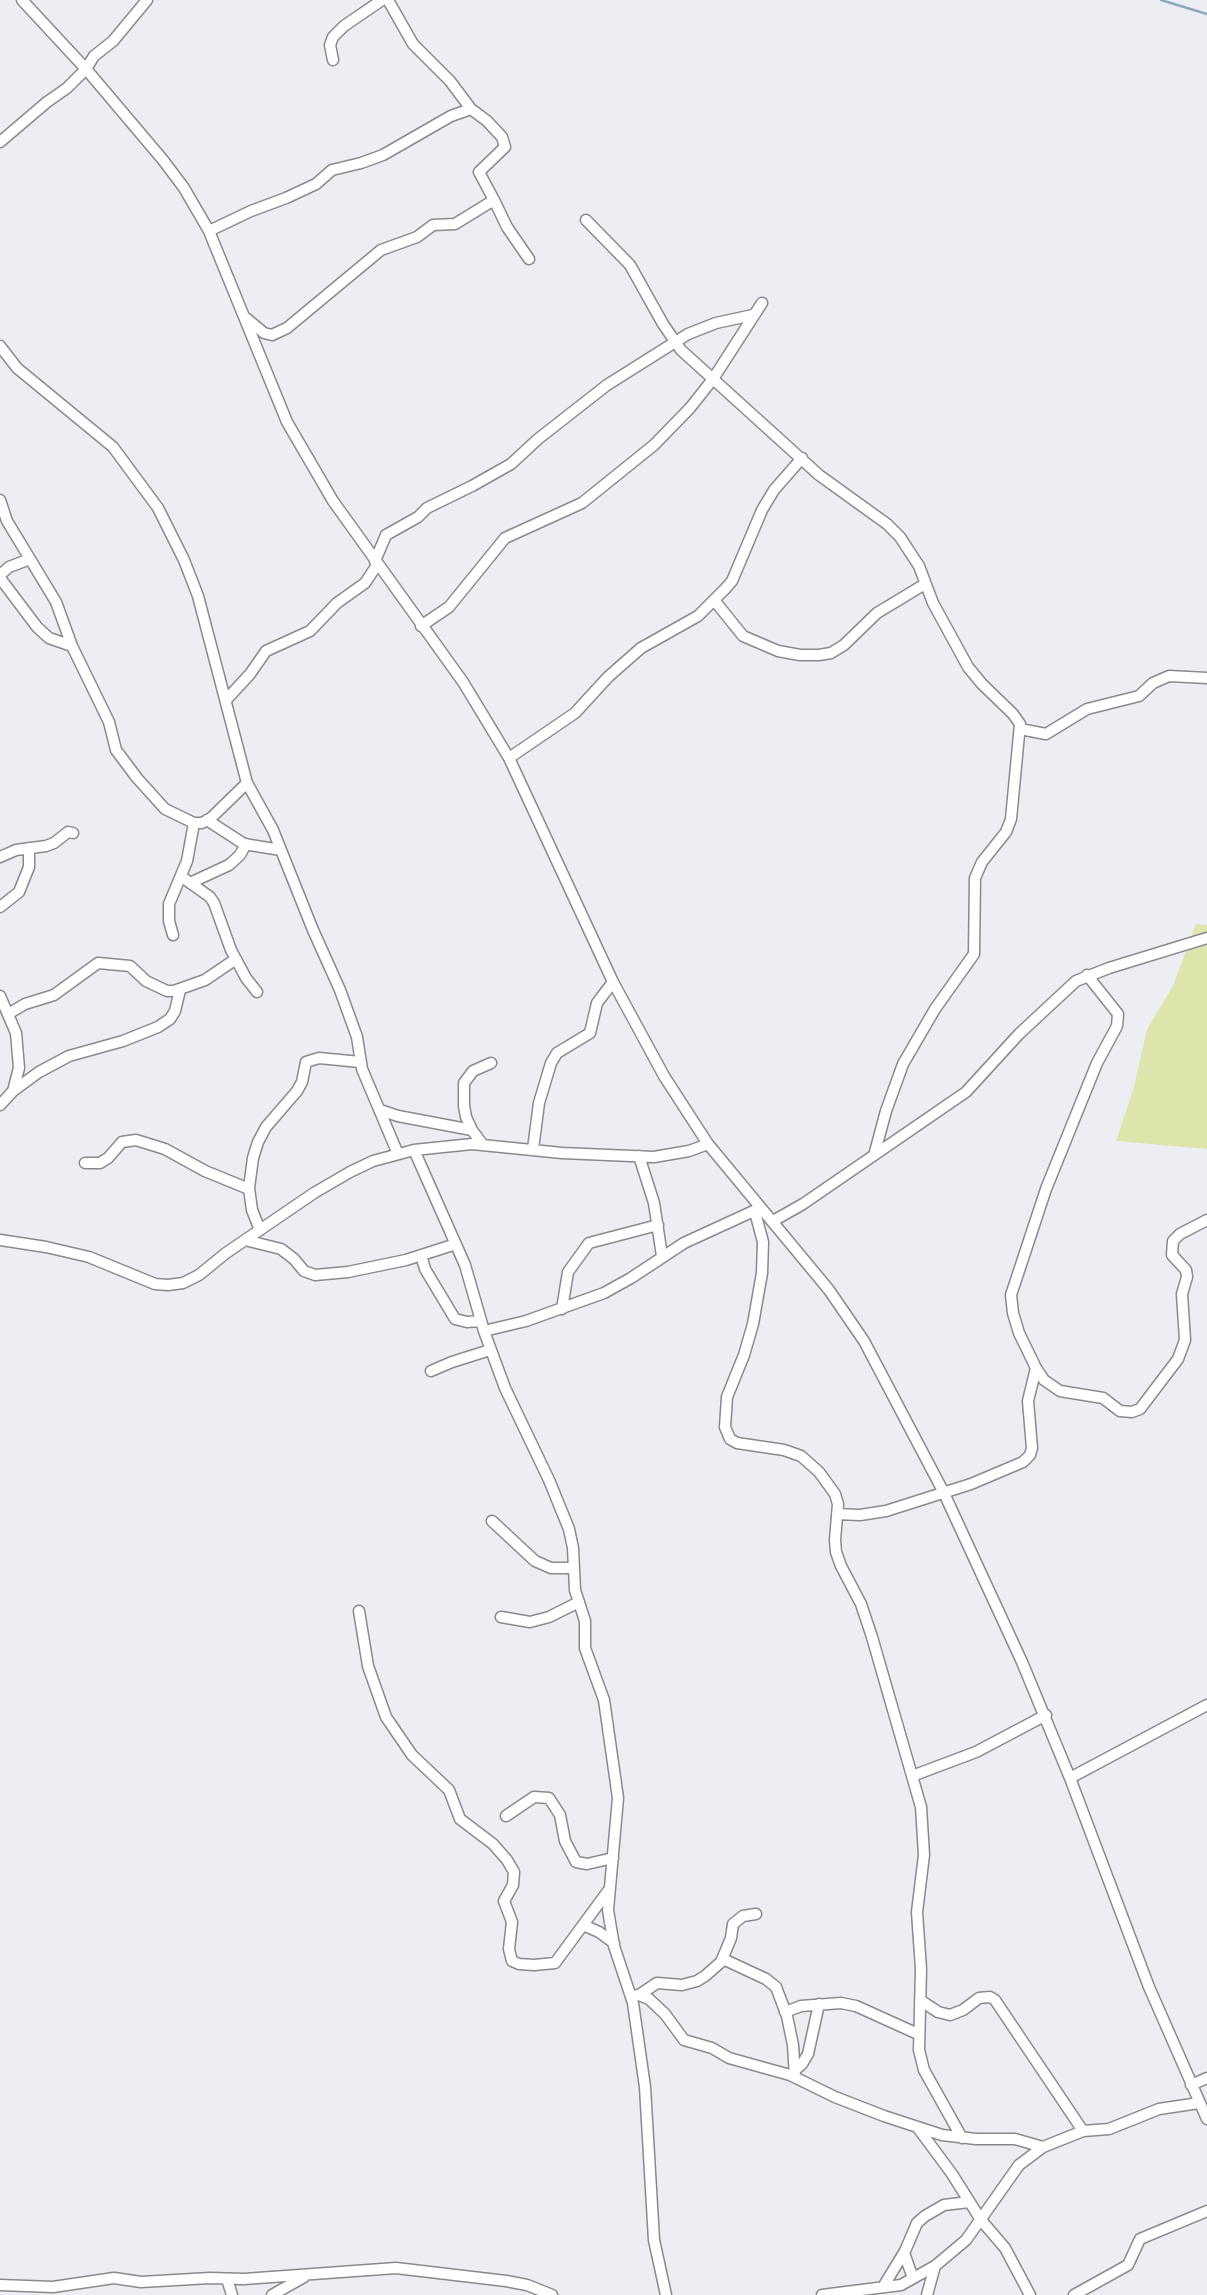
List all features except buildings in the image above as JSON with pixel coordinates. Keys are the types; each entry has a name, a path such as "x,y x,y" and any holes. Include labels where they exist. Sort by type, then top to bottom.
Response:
{"street":[{"path":"38,0 26,4 86,69 184,188 209,231 287,422 332,501 463,682 509,758 613,982 664,1076 708,1144 758,1210 773,1221 829,1290 864,1341 943,1491 1046,1715 1149,1987 1207,2119"},
{"path":"0,142 67,88 86,69 94,56 113,41 147,0"},
{"path":"333,60 330,45 334,37 344,26 382,0"},
{"path":"388,0 413,44 505,142 505,147 479,172 507,227 529,259"},
{"path":"209,231 316,184 332,170 383,155 451,116 471,108"},
{"path":"243,316 264,333 272,335 287,328 381,250 416,237 433,225 455,224 494,200"},
{"path":"586,220 630,265 674,342 819,475 887,524 908,548 933,603 968,667 1013,714 1020,729 1011,819 1006,832 982,862 975,877 974,954 935,1009 903,1064 875,1152"},
{"path":"421,626 449,607 505,538 582,503 637,461 713,379 762,303"},
{"path":"226,700 250,674 266,651 310,631 337,603 365,583 376,563 383,538 391,531 411,521 427,508 511,464 538,439 575,413 607,385 674,342 716,323 753,315"},
{"path":"1,351 41,390 113,447 158,508 184,560 198,596 247,783 273,830 350,1014 357,1037 360,1062 398,1154"},
{"path":"509,758 575,713 608,677 641,648 698,615 714,600 732,581 752,530 774,490 802,458"},
{"path":"0,500 7,521 56,602 72,646 104,711 116,750 123,762 165,809 194,823 207,820 247,783"},
{"path":"30,559 9,567 0,577 37,627 49,638 72,646"},
{"path":"714,600 743,636 778,651 819,655 831,653 844,645 877,613 925,584"},
{"path":"1020,729 1046,734 1087,709 1139,696 1153,683 1169,676 1207,678"},
{"path":"207,820 246,844 281,850"},
{"path":"173,935 169,904 186,880 194,823"},
{"path":"0,857 16,850 46,846 68,832 73,832"},
{"path":"186,880 229,864 240,855 246,844"},
{"path":"0,908 19,892 29,867 29,848"},
{"path":"186,880 211,897 236,959 257,992"},
{"path":"773,1221 813,1197 966,1092 1067,987 1087,975 1207,938"},
{"path":"8,1013 25,1004 54,995 97,963 130,966 142,979 167,991 180,990 214,975 236,959"},
{"path":"1087,975 1114,1009 1118,1019 1113,1036 1097,1063 1046,1189 1010,1295 1013,1313 1036,1368 1044,1380 1060,1391 1103,1398 1120,1411 1132,1412 1140,1409 1178,1359 1185,1339 1182,1294 1187,1277 1186,1270 1172,1255 1173,1241 1180,1234 1207,1220"},
{"path":"533,1149 539,1103 551,1063 557,1053 590,1033 597,1003 613,982"},
{"path":"0,1105 13,1091 39,1072 69,1056 123,1041 158,1027 170,1019 175,1011 180,990"},
{"path":"0,996 16,1033 17,1079 13,1091"},
{"path":"260,1230 252,1210 249,1189 253,1158 266,1127 302,1083 304,1063 319,1058 360,1062"},
{"path":"483,1145 465,1113 464,1083 473,1071 491,1063"},
{"path":"380,1110 398,1116 472,1129"},
{"path":"85,1163 104,1161 122,1142 136,1140 165,1149 205,1171 249,1189"},
{"path":"0,1240 46,1247 89,1258 155,1284 183,1283 200,1275 245,1240 314,1193 373,1161 398,1154 454,1144 639,1156 672,1155 708,1144"},
{"path":"414,1150 472,1284 482,1326 505,1388 569,1529 573,1568 584,1621 586,1654 604,1700 618,1798 608,1910 614,1943 635,1995 645,2087 654,2240 666,2295"},
{"path":"639,1156 650,1188 663,1255"},
{"path":"421,1255 425,1269 455,1319 482,1326 562,1309 620,1284 684,1242 758,1210"},
{"path":"758,1210 762,1273 753,1324 727,1397 725,1427 730,1439 737,1443 784,1450 801,1456 829,1482 835,1494 835,1540 838,1559 861,1604 921,1807 924,1855 917,1912 921,1969 918,2034 924,2070 962,2138"},
{"path":"562,1309 568,1272 589,1243 658,1225"},
{"path":"245,1240 281,1249 312,1275 348,1272 456,1244"},
{"path":"431,1371 490,1350"},
{"path":"837,1514 875,1513 996,1475 1023,1462 1030,1455 1033,1439 1028,1401 1036,1368"},
{"path":"1032,1385 1044,1380"},
{"path":"492,1521 535,1561 551,1568 573,1568"},
{"path":"501,1617 530,1622 549,1617 579,1602"},
{"path":"359,1611 368,1665 387,1717 412,1755 449,1790 460,1819 493,1844 514,1872 513,1885 504,1901 512,1922 509,1949 512,1961 529,1965 555,1963 608,1890"},
{"path":"1070,1778 1207,1706"},
{"path":"912,1776 976,1752 1046,1715"},
{"path":"506,1816 534,1797 549,1798 560,1815 565,1841 576,1862 587,1864 613,1858"},
{"path":"635,1995 657,1983 682,1985 696,1981 723,1959 733,1924 743,1916 756,1914"},
{"path":"583,1925 614,1943"},
{"path":"723,1959 766,1979 776,1987 793,2045 795,2074"},
{"path":"635,1995 649,1999 665,2014 684,2040 712,2048 729,2058 795,2074 845,2101 917,2127 962,2138 1015,2139 1043,2147"},
{"path":"920,2000 938,2012 950,2015 963,2010 979,1998 990,1997 995,2000 1083,2131"},
{"path":"785,2012 819,2004 841,2003 856,2006 918,2034"},
{"path":"795,2074 808,2054 819,2004"},
{"path":"1191,2085 1207,2078"},
{"path":"822,2295 901,2285 935,2266 959,2247 1019,2165 1043,2147 1083,2131 1110,2129 1159,2109 1199,2103"},
{"path":"917,2127 981,2220 1005,2248 1030,2295"},
{"path":"883,2287 904,2253 912,2232 925,2216 944,2205 969,2202"},
{"path":"1074,2295 1128,2265 1140,2239 1207,2211"},
{"path":"904,2253 913,2278"},
{"path":"927,2295 935,2266"},
{"path":"0,2284 53,2287 114,2278 141,2282 307,2275 369,2269 418,2270 506,2281 527,2285 552,2295"},
{"path":"272,2295 307,2275"},
{"path":"227,2278 232,2295"}],"green space":[{"path":"1196,924 1207,925 1207,1149 1116,1141 1134,1087 1147,1029 1173,986"}],"waterway":[{"path":"1161,0 1207,14"}]}
